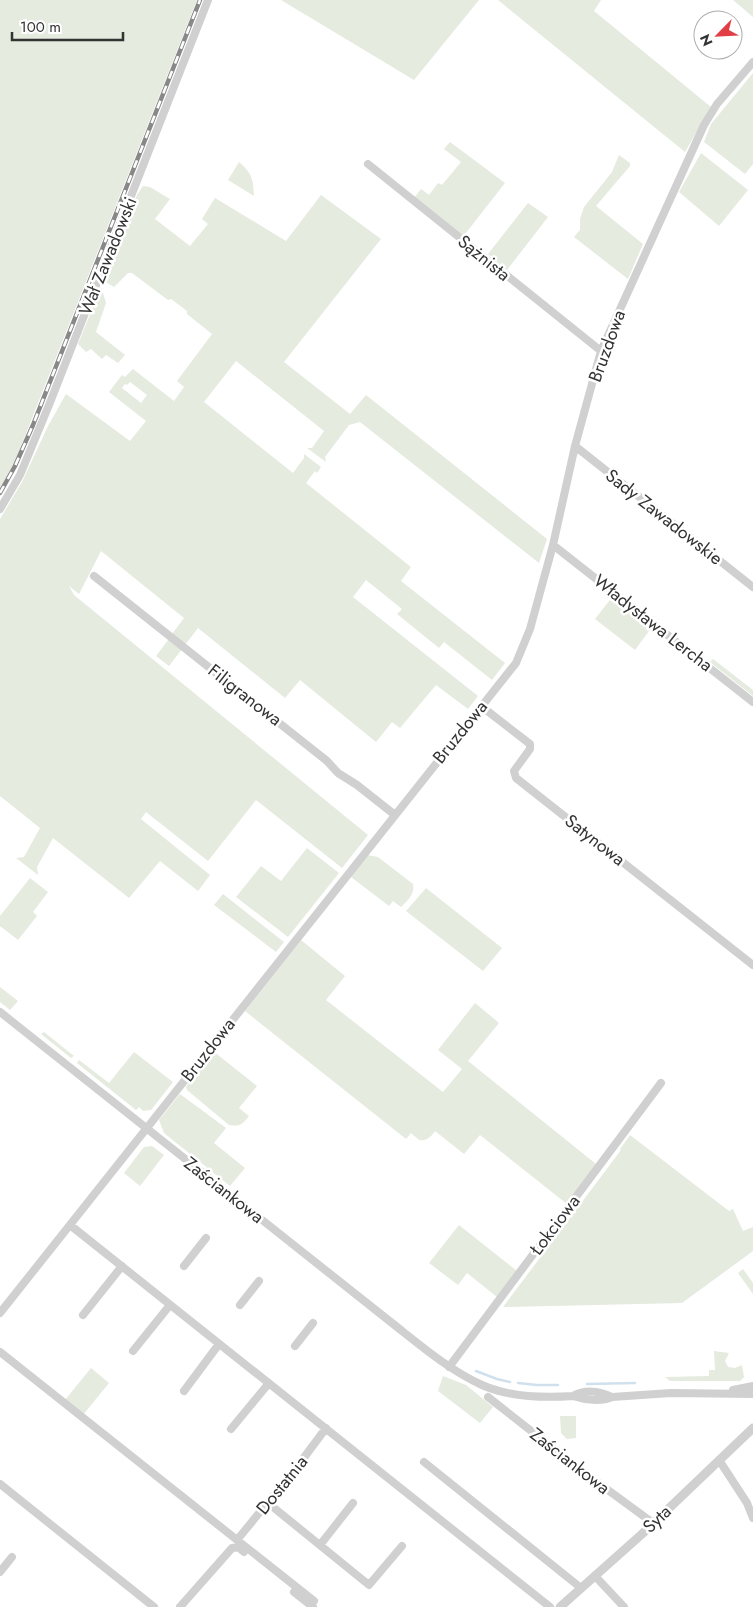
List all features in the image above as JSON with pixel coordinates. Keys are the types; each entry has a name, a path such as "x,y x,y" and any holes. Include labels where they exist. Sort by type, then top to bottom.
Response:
{"street":[{"name":"Wał Zawadowski","path":"0,509 20,475 49,406 208,0"},
{"name":"Bruzdowa","path":"0,1313 521,655 553,545 575,446 601,351 704,125 717,104 753,62"},
{"name":"Sążnista","path":"368,164 601,351"},
{"name":"Sady Zawadowskie","path":"575,446 753,587"},
{"name":"Władysława Lercha","path":"553,545 753,702"},
{"name":"Filigranowa","path":"94,576 327,761 338,773 357,785 394,815"},
{"name":"Satynowa","path":"481,706 530,744 530,749 514,772 516,778 753,965"},
{"name":"Zaściankowa","path":"0,1012 449,1367 483,1385 504,1392 522,1395 574,1396 581,1392 602,1392 612,1397 720,1392"},
{"name":"Łokciowa","path":"449,1367 660,1082"},
{"path":"70,1225 550,1607"},
{"path":"184,1266 206,1238"},
{"path":"83,1315 122,1266"},
{"path":"240,1305 259,1281"},
{"path":"133,1351 170,1305"},
{"path":"295,1346 313,1323"},
{"path":"184,1391 219,1344"},
{"path":"0,1352 235,1544 313,1604"},
{"path":"231,1429 269,1383"},
{"path":"720,1392 753,1386"},
{"path":"720,1392 753,1394"},
{"name":"Zaściankowa","path":"488,1398 653,1523"},
{"name":"Dostatnia","path":"180,1607 235,1544 326,1428"},
{"name":"Syta","path":"560,1607 653,1523 753,1428"},
{"path":"719,1460 747,1503 753,1518"},
{"path":"424,1462 581,1588"},
{"path":"0,1484 154,1607"},
{"path":"268,1503 369,1585 402,1546"},
{"path":"320,1545 353,1503"},
{"path":"235,1544 304,1600 313,1604"},
{"path":"0,1572 12,1557"},
{"path":"595,1576 624,1607"},
{"path":"299,1607 304,1600"}],"shaded area":[{"path":"0,0 197,0 15,461 0,488"},
{"path":"281,0 479,0 414,80"},
{"path":"498,0 601,0 594,11 711,107 685,152"},
{"path":"733,0 753,0 753,17"},
{"path":"753,73 753,164 745,174 704,142 711,124"},
{"path":"450,142 505,183 462,238 414,198 421,189 429,195 438,183 442,185 461,162 444,149"},
{"path":"701,153 748,190 719,226 679,192"},
{"path":"619,155 630,163 630,166 596,206 643,244 628,279 574,237 580,230 580,219 584,207 612,172"},
{"path":"239,162 247,170 251,178 254,196 228,180"},
{"path":"143,186 150,187 170,199 155,219 190,246 208,224 202,219 215,198 286,241 321,195 381,239 284,362 350,414 366,395 547,539 539,563 360,422 349,425 325,457 326,462 307,448 312,448 324,431 236,361 204,402 293,473 304,458 304,454 321,467 317,473 315,471 306,483 411,567 401,581 505,663 492,680 444,642 439,648 397,614 402,609 366,580 353,597 478,696 468,709 436,685 400,728 392,722 376,742 300,680 285,698 198,628 185,645 172,634 184,618 101,551 79,594 69,586 74,595 368,835 342,868 256,800 208,861 146,812 141,819 210,875 198,891 160,861 129,898 53,838 37,867 38,875 16,858 24,857 40,828 0,796 0,519 22,482 48,426 66,394 130,441 146,421 109,392 122,375 125,377 133,369 174,401 184,387 177,381 212,334 187,314 187,311 171,299 168,300 132,273 128,273 114,287 104,281 137,195","holes":["130,382 147,395 141,403 122,388"]},
{"path":"528,203 548,217 507,270 488,254"},
{"path":"100,293 103,293 106,303 96,332 125,355 118,363 106,355 102,359 91,349 86,352 78,344"},
{"path":"613,596 652,627 635,650 595,619"},
{"path":"169,639 182,649 169,666 156,656"},
{"path":"713,659 753,690 753,696 710,662"},
{"path":"307,848 339,873 288,937 236,897 261,866 281,881"},
{"path":"367,855 378,857 413,884 412,894 401,907 393,901 389,906 351,877"},
{"path":"30,878 48,892 33,912 37,916 18,940 0,926 0,916"},
{"path":"426,888 502,948 483,971 406,911"},
{"path":"223,894 284,942 276,952 214,905"},
{"path":"301,940 345,976 326,1000 443,1092 462,1069 438,1050 475,1003 499,1023 468,1061 596,1164 567,1204 480,1135 464,1154 435,1131 424,1140 419,1140 411,1133 406,1139 245,1011"},
{"path":"0,987 18,1001 10,1010 0,1002"},
{"path":"44,1032 74,1056 71,1058 41,1034"},
{"path":"213,1051 257,1086 239,1108 249,1116 243,1123 236,1126 229,1125 187,1090 186,1087"},
{"path":"134,1052 173,1082 151,1110 143,1111 139,1107 136,1110 77,1063 79,1060 109,1083"},
{"path":"180,1094 226,1128 214,1143 245,1168 230,1186 164,1133 159,1120"},
{"path":"630,1135 729,1211 733,1209 743,1231 753,1227 753,1251 682,1303 503,1307 621,1150"},
{"path":"152,1146 164,1155 140,1186 124,1173 144,1147"},
{"path":"459,1225 517,1271 497,1297 467,1273 458,1285 429,1263"},
{"path":"743,1269 753,1283 753,1294 738,1273"},
{"path":"714,1351 729,1353 725,1361 728,1367 735,1368 742,1365 744,1377 740,1381 670,1381 665,1377 709,1376 709,1370 715,1370"},
{"path":"91,1368 109,1383 83,1415 65,1400"},
{"path":"443,1376 466,1385 493,1407 480,1423 438,1391"},
{"path":"560,1416 576,1416 576,1438 567,1439 561,1433"}],"waterway":[{"path":"476,1371 510,1382"},
{"path":"518,1383 558,1385"},
{"path":"587,1384 635,1383"}],"railway":[{"path":"0,493 15,466 33,425 200,0"}]}
